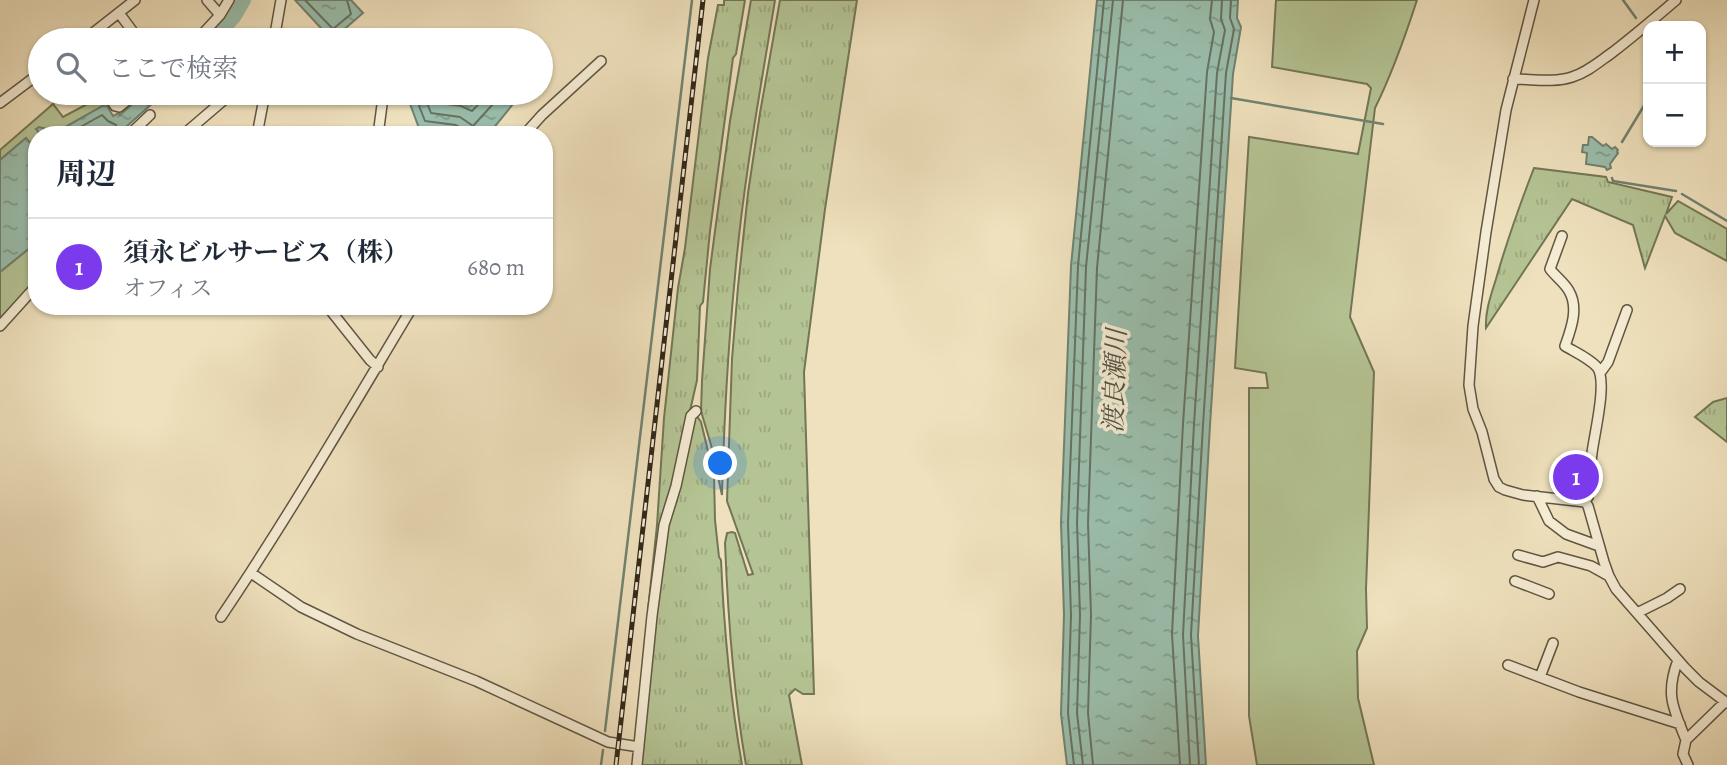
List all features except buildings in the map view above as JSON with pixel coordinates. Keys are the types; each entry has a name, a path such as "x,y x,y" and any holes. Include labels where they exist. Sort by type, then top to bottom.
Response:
{"street":[{"path":"100,28 135,0"},
{"path":"207,0 220,15"},
{"path":"208,28 229,0"},
{"path":"276,28 281,0"},
{"path":"1534,0 1506,110 1488,219 1470,359 1469,385 1473,409 1496,484 1505,490 1585,502 1609,576 1616,589 1699,682 1726,703 1686,740"},
{"path":"1513,79 1570,78 1583,73 1676,0"},
{"path":"119,13 130,28"},
{"path":"553,105 601,61"},
{"path":"0,103 28,82"},
{"path":"194,126 219,105"},
{"path":"259,126 263,105"},
{"path":"380,126 383,105"},
{"path":"532,126 553,105"},
{"path":"138,126 150,115"},
{"path":"1562,236 1550,270 1571,295 1573,322 1565,346 1589,360 1600,373 1601,400 1588,497 1585,502"},
{"path":"0,326 28,295"},
{"path":"1600,373 1608,362 1628,310"},
{"path":"334,315 377,367"},
{"path":"221,617 251,573 406,315"},
{"path":"637,765 664,525 691,416 696,411"},
{"path":"1536,496 1549,521 1566,534 1599,546"},
{"path":"1518,555 1543,562 1558,557 1591,566 1609,576"},
{"path":"251,573 301,607 357,634 476,681 608,742 639,747"},
{"path":"1515,581 1549,594"},
{"path":"1637,613 1680,589"},
{"path":"1541,677 1553,643"},
{"path":"1678,660 1671,683 1671,695 1672,705 1686,740 1683,754 1688,765"},
{"path":"1508,665 1579,692 1680,724"}],"green space":[{"path":"724,0 745,0 736,54 733,58 703,302 700,306 697,380 648,610 678,288 708,58 718,5 724,5"},
{"path":"751,0 775,0 738,241 728,358 722,495 701,411 702,381 710,269 730,121"},
{"path":"780,0 857,0 825,209 804,372 814,694 803,694 795,689 789,695 802,765 746,765 732,654 725,543 727,533 735,533 748,575 753,574 727,501 732,359 748,193"},
{"path":"1276,0 1417,0 1398,55 1375,108 1350,317 1374,372 1367,628 1357,651 1358,698 1374,765 1257,765 1249,716 1249,388 1268,388 1266,373 1235,368 1249,137 1358,154 1371,88 1367,84 1272,67"},
{"path":"52,105 63,117 85,105 104,105 67,126 28,126 28,141 25,139 0,160 0,150"},
{"path":"1534,168 1606,177 1608,182 1672,197 1666,214 1678,201 1727,229 1727,261 1675,233 1665,216 1645,268 1633,225 1572,199 1486,328 1490,297"},
{"path":"28,249 28,289 0,319 0,272"},
{"path":"1727,398 1727,442 1695,417 1713,402"},
{"path":"696,415 701,422 714,476 715,520 721,560 728,663 742,765 640,765 665,534 693,418"}],"water":[{"path":"295,0 351,0 363,13 346,28 321,28"},
{"name":"渡良瀬川","path":"1097,0 1238,0 1237,18 1241,27 1233,74 1198,636 1206,765 1067,765 1061,714 1064,615 1061,523 1071,266"},
{"path":"104,105 113,116 119,113 120,115 131,105 151,105 127,126 68,126"},
{"path":"410,105 512,105 495,126 418,126"},
{"path":"1589,137 1603,146 1606,144 1618,150 1610,164 1611,168 1607,170 1605,167 1586,164 1587,153 1582,152 1583,145 1588,145"},
{"path":"26,138 28,140 28,249 0,272 0,160"}],"waterway":[{"path":"222,28 243,0"},
{"path":"605,731 692,0"},
{"path":"1623,0 1636,18"},
{"path":"1231,98 1383,124"},
{"path":"1622,142 1643,107"},
{"path":"1612,178 1613,181 1676,191"},
{"path":"1682,194 1727,221"},
{"path":"601,765 603,750"}],"railway":[{"path":"616,765 703,0"}],"place":[{"name":"須永ビルサービス（株）","path":"1576,477"}]}
